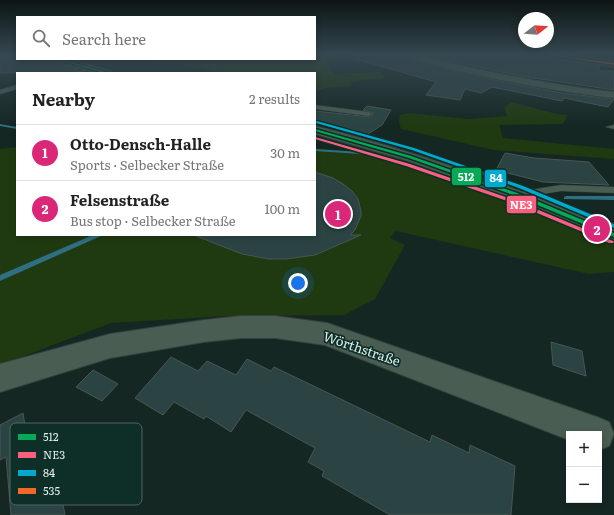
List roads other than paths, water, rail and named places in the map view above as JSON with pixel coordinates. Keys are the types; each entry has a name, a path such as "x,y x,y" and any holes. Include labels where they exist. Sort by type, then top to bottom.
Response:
{"main road":[{"path":"316,130 410,157 518,195 614,235"}],"street":[{"path":"504,78 614,95"},
{"name":"Wörthstraße","path":"0,378 110,346 204,331 241,327 275,327 327,334 590,431"},
{"name":"Wörthstraße","path":"602,436 614,440"}],"lane":[{"path":"0,92 16,87"},
{"path":"316,107 369,114"},
{"path":"518,195 561,188 614,190"}],"waterway":[{"path":"0,125 16,128"},
{"path":"316,150 375,154 411,165 466,186"},
{"path":"566,198 614,198"},
{"path":"0,278 97,236"}],"place":[{"name":"Otto-Densch-Halle","path":"338,214"},
{"name":"Felsenstraße","path":"597,229"}]}
